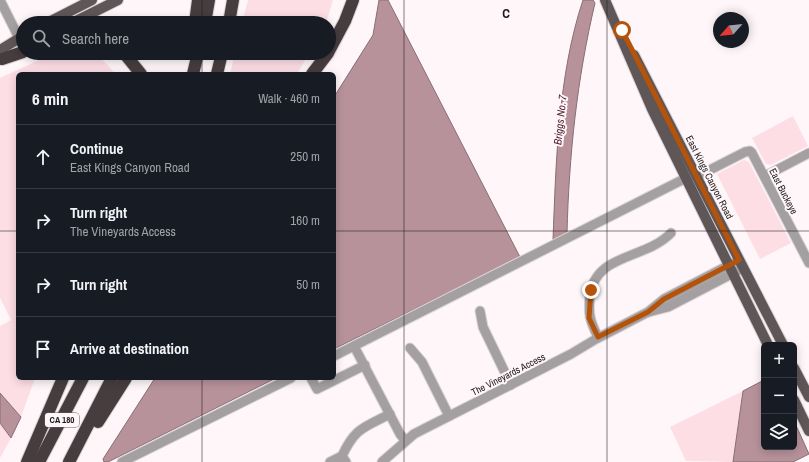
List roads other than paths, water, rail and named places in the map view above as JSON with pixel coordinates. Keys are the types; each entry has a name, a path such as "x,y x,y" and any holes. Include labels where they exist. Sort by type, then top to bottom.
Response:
{"highway":[{"path":"196,16 198,0"},
{"path":"206,16 209,0"},
{"path":"230,16 233,0"},
{"path":"336,37 345,21 353,0"},
{"path":"1,56 16,53"},
{"path":"130,60 139,72"},
{"path":"186,72 189,60"},
{"path":"193,72 196,60"},
{"path":"217,72 220,60"},
{"path":"313,72 322,60"},
{"path":"27,462 62,380"},
{"name":"CA 180","path":"39,462 82,380"},
{"name":"CA 180","path":"69,462 111,380"},
{"path":"78,446 93,428 125,380"}],"main road":[{"path":"61,16 92,0"},
{"path":"86,16 118,0"},
{"name":"East Kings Canyon Road","path":"605,0 616,22 622,30 780,342"},
{"name":"East Kings Canyon Road","path":"616,22 618,32 658,123 767,342"},
{"path":"1,56 16,42"},
{"path":"1,56 16,51"},
{"path":"658,123 673,142 690,173 696,177"},
{"path":"797,374 809,397"},
{"path":"797,406 809,431"}],"street":[{"path":"0,0 16,28"},
{"name":"East Buckeye","path":"696,177 750,151 765,176 809,263"},
{"path":"765,176 809,154"},
{"path":"336,355 686,178"},
{"path":"598,337 589,314 591,290 598,274 611,264 652,247 671,233"},
{"name":"The Vineyards Access","path":"382,462 405,440 571,354 598,337 648,312 664,299 731,270 741,264"},
{"path":"480,311 483,327 511,384"},
{"path":"354,346 400,434 405,440"},
{"path":"410,348 422,362 449,416"},
{"path":"336,380 365,366"},
{"path":"122,462 286,380"},
{"path":"312,380 317,389 336,380"},
{"path":"330,462 344,459 349,441 357,431 390,414"}],"water":[{"path":"379,0 388,0 520,257 336,348 336,94 373,35"},
{"name":"Briggs No. 7","path":"583,0 593,0 595,3 583,60 575,117 567,233 553,240 555,180 563,88 568,58"},
{"path":"154,380 272,380 108,462 104,462 103,459"},
{"path":"761,382 761,450 797,450 797,428 809,454 793,462 733,462 743,391"},
{"path":"0,393 21,417 11,438 0,423"}]}
